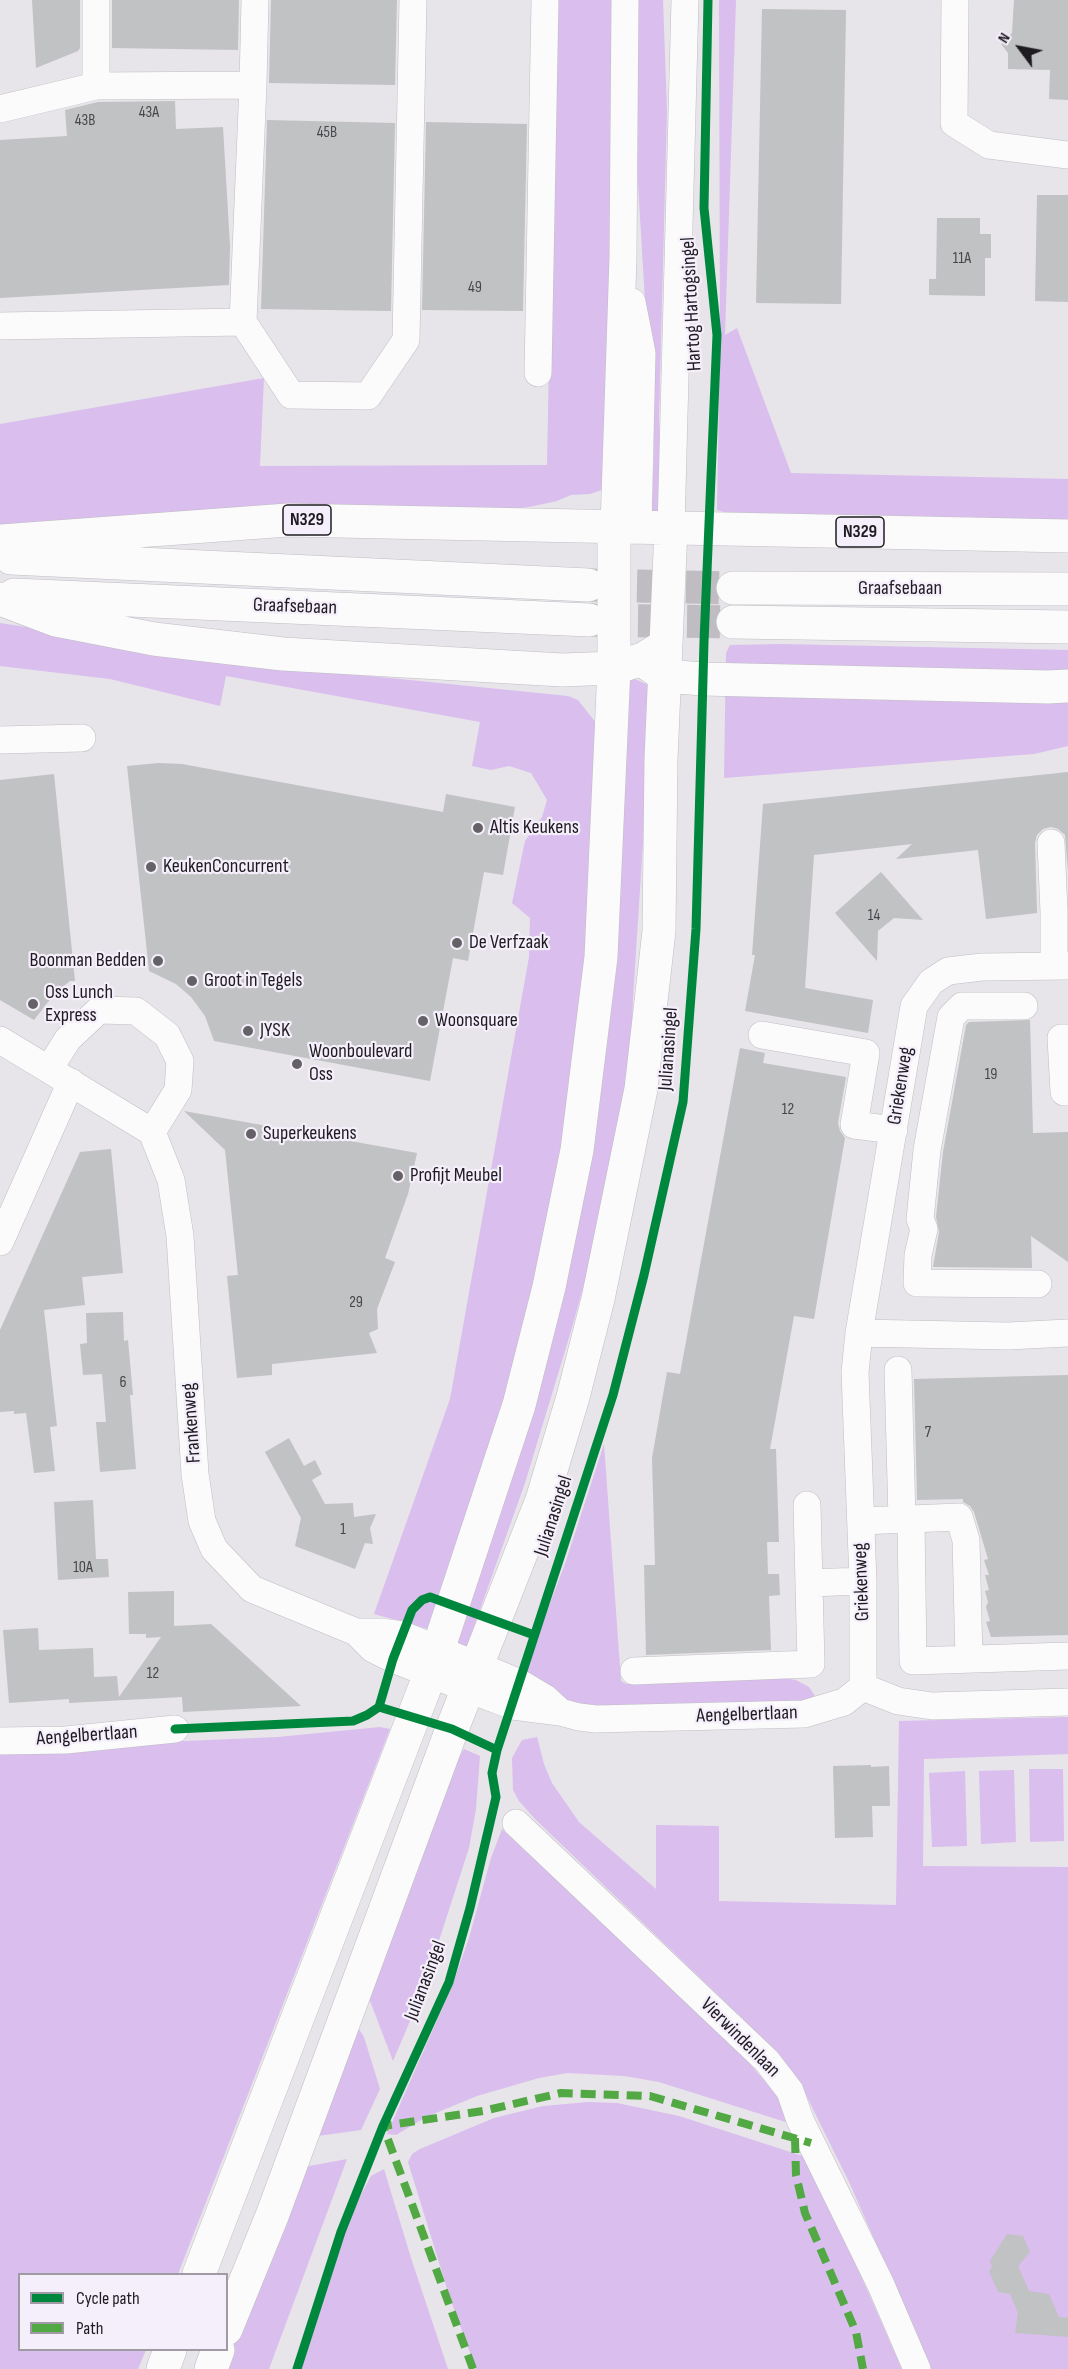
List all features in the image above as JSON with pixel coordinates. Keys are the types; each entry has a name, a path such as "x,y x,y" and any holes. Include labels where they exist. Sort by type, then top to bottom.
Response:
{"main road":[{"name":"N329","path":"0,541 288,520 1068,536"},
{"name":"Julianasingel","path":"228,2324 272,2216 472,1677 542,1500 573,1397 598,1299 641,1089 659,931 662,759 626,527"},
{"name":"Hartog Hartogsingel","path":"647,662 671,528"},
{"name":"Graafsebaan","path":"0,557 588,585"},
{"name":"Graafsebaan","path":"733,588 1068,589"},
{"name":"Graafsebaan","path":"0,594 589,620"},
{"path":"0,599 56,620 154,639 283,654 562,670 647,662 703,680 1068,686"},
{"name":"Graafsebaan","path":"733,621 1068,627"},
{"name":"Julianasingel","path":"199,2273 434,1661 519,1405 549,1287 577,1150 601,957 647,662"},
{"path":"163,2369 169,2351"},
{"path":"211,2369 217,2351"}],"street":[{"path":"96,0 96,86"},
{"path":"255,0 243,322 291,395 368,396 406,340 413,0"},
{"path":"538,373 545,0"},
{"path":"625,0 623,257 626,527"},
{"name":"Hartog Hartogsingel","path":"671,528 685,0"},
{"path":"955,0 954,123 989,145 1068,155"},
{"path":"0,109 96,86 253,85"},
{"path":"0,326 243,322"},
{"path":"0,740 82,738"},
{"path":"1051,843 1054,912 1061,966"},
{"name":"Griekenweg","path":"862,1687 863,1581 855,1372 859,1333 914,1006 931,982 948,970 1061,966"},
{"path":"1024,1006 962,1006 951,1017 927,1150 920,1219 924,1229 918,1255 917,1283 1038,1284"},
{"path":"0,1040 60,1076 152,1132 178,1090 180,1061 167,1035 136,1011 99,1010 68,1039 60,1076 0,1242"},
{"path":"762,1035 866,1053 855,1125 927,1150"},
{"path":"1068,1038 1061,1038 1064,1092 1068,1092"},
{"name":"Frankenweg","path":"152,1132 171,1180 180,1236 195,1474 202,1521 214,1548 252,1589 356,1632 403,1635 434,1661 472,1677"},
{"path":"859,1333 1008,1335 1068,1333"},
{"path":"898,1370 913,1661 1068,1656"},
{"path":"634,1671 811,1664 807,1505"},
{"path":"861,1521 959,1517 966,1540 969,1659"},
{"path":"809,1583 863,1581"},
{"name":"Aengelbertlaan","path":"472,1677 520,1683 545,1698 560,1712 596,1719 804,1714 844,1702 862,1687"},
{"path":"862,1687 898,1701 932,1706 1068,1702"},
{"name":"Aengelbertlaan","path":"0,1741 66,1740 175,1729"},
{"name":"Vierwindenlaan","path":"516,1823 767,2061 790,2091 800,2120 881,2284 917,2369"}],"shaded area":[{"path":"556,0 614,0 608,488 590,494 571,495 557,501 529,507 454,515 0,532 0,424 264,378 260,466 547,465"},
{"path":"639,0 663,0 667,110 659,418 663,520 651,521 654,453 635,133"},
{"path":"719,0 736,0 725,335 737,328 791,473 1068,479 1068,529 988,518 727,513 717,510 720,342"},
{"path":"0,623 301,669 568,696 578,700 596,723 596,847 572,1112 517,1362 428,1629 374,1614 450,1399 529,957 530,918 512,903 525,841 542,817 547,800 531,773 509,766 491,770 472,766 480,722 226,676 220,706 110,679 0,666"},
{"path":"730,645 1068,650 1068,746 1034,754 724,778 726,653"},
{"path":"626,675 648,685 645,812 633,998 630,1088 602,1219 571,1331 525,1483 466,1649 450,1643 521,1450"},
{"path":"604,1444 621,1681 626,1684 784,1678 796,1680 809,1687 815,1696 806,1701 616,1711 562,1700 526,1679 525,1670 566,1561"},
{"path":"1068,1717 1068,1754 924,1759 923,1866 1068,1867 1068,2369 931,2369 850,2184 803,2089 777,2054 748,2024 519,1801 513,1790 512,1758 522,1740 537,1737 552,1783 579,1822 656,1889 656,1825 719,1826 719,1901 896,1905 899,1721"},
{"path":"380,1727 390,1729 178,2273 18,2273 18,2351 146,2351 138,2369 0,2369 0,1755 139,1743 278,1737"},
{"path":"464,1749 480,1756 476,1809 469,1848 422,1993 393,2061 367,1993 456,1762"},
{"path":"1029,1769 1063,1769 1064,1841 1030,1842"},
{"path":"1014,1770 1016,1842 981,1844 979,1771"},
{"path":"965,1771 967,1846 932,1847 929,1773"},
{"path":"502,1829 740,2053 779,2097 795,2125 659,2082 624,2076 567,2073 539,2078 477,2096 426,2117 396,2135 387,2134 452,1986"},
{"path":"355,2023 364,2037 380,2089 361,2130 311,2137"},
{"path":"589,2102 617,2103 679,2116 809,2158 902,2369 476,2369 450,2298 408,2162 412,2154 420,2149 494,2118 543,2106"},
{"path":"347,2159 269,2369 221,2369 228,2351 299,2168"},
{"path":"384,2169 448,2369 296,2369 353,2210 371,2176"}],"building":[{"path":"32,0 80,0 80,48 78,51 36,68"},
{"path":"112,0 239,0 238,50 112,48"},
{"path":"271,0 397,0 395,85 269,83"},
{"path":"1014,0 1068,0 1068,100 1049,99 1050,70 1008,69 1008,53 1001,44 1012,33"},
{"path":"762,9 846,10 841,304 756,303"},
{"path":"175,101 176,129 223,127 230,246 229,285 0,298 0,140 67,136 65,110 98,102"},
{"path":"267,120 395,123 391,311 261,309"},
{"path":"426,122 527,124 523,311 422,310"},
{"path":"1037,195 1068,195 1068,302 1035,301"},
{"path":"937,218 980,218 980,234 991,234 991,258 985,258 985,296 929,295 929,279 936,279"},
{"path":"159,763 182,764 443,812 446,794 515,807 503,875 484,872 468,961 453,958 430,1081 214,1041 205,1016 191,997 176,984 149,971 127,766"},
{"path":"1068,772 1068,871 1065,835 1051,827 1043,829 1037,835 1035,843 1037,913 986,919 978,850 896,859 912,844 814,855 805,988 873,1000 868,1033 745,1011 755,955 752,955 763,804"},
{"path":"54,774 75,981 70,981 55,993 34,1020 0,1000 0,780"},
{"path":"881,872 923,920 894,918 878,931 877,961 835,913"},
{"path":"1030,1020 1033,1133 1068,1132 1068,1262 1031,1236 1032,1268 933,1267 939,1232 936,1217 943,1152 966,1025 969,1022"},
{"path":"740,1048 765,1053 763,1063 846,1077 838,1123 845,1138 814,1319 794,1316 770,1449 776,1449 779,1542 767,1542 768,1574 779,1574 780,1595 769,1596 771,1650 646,1655 644,1565 655,1565 652,1458 667,1372 680,1374"},
{"path":"184,1111 417,1153 408,1194 385,1258 395,1262 377,1309 378,1329 369,1333 377,1353 272,1364 272,1375 237,1378 227,1276 238,1275 225,1150"},
{"path":"111,1149 123,1273 82,1277 85,1305 44,1310 57,1426 50,1427 55,1471 34,1473 26,1413 0,1412 0,1330 80,1152"},
{"path":"123,1312 124,1341 128,1340 133,1395 130,1395 136,1469 100,1472 96,1422 106,1422 102,1374 83,1375 80,1344 87,1343 86,1313"},
{"path":"1068,1375 1068,1635 991,1637 986,1622 990,1621 986,1607 988,1602 985,1591 989,1590 985,1575 989,1575 984,1560 988,1559 974,1512 963,1502 963,1499 917,1500 914,1379"},
{"path":"289,1438 304,1466 315,1460 322,1474 312,1480 325,1504 353,1503 354,1517 376,1514 370,1528 373,1544 365,1543 355,1569 295,1546 301,1518 265,1452"},
{"path":"93,1500 96,1559 108,1559 109,1577 58,1580 54,1502"},
{"path":"174,1591 174,1626 211,1624 301,1706 183,1712 182,1697 69,1703 69,1699 9,1703 3,1630 38,1628 39,1650 93,1648 94,1677 117,1676 119,1697 161,1637 146,1638 146,1634 129,1634 128,1592"},
{"path":"871,1765 871,1767 889,1766 890,1806 872,1806 873,1837 835,1838 833,1766"},
{"path":"1007,2234 1023,2236 1030,2252 1018,2266 1029,2291 1049,2294 1059,2317 1068,2318 1068,2337 1015,2333 1018,2313 1010,2294 998,2292 989,2271 992,2267 990,2261"}],"tunnel":[{"path":"588,585 733,588"},
{"path":"589,620 733,622"}],"marked path":[{"path":"473,2369 383,2126 483,2111 561,2093 650,2096 811,2143"},
{"path":"795,2138 796,2175 805,2213 856,2332 863,2369"}],"cycle path":[{"path":"297,2369 341,2232 383,2126 449,1982 470,1908 496,1797 492,1773 497,1750 613,1395 644,1275 683,1102 696,929 704,642 717,335 704,208 708,0"},
{"path":"175,1729 353,1721 367,1715 379,1707 393,1659 412,1610 422,1600 430,1597 534,1635"},
{"path":"379,1707 452,1729 497,1750"}],"place":[{"name":"Altis Keukens","path":"478,828"},
{"name":"KeukenConcurrent","path":"151,867"},
{"name":"De Verfzaak","path":"457,943"},
{"name":"Boonman Bedden","path":"158,961"},
{"name":"Groot in Tegels","path":"192,981"},
{"name":"Oss Lunch Express","path":"33,1004"},
{"name":"Woonsquare","path":"423,1021"},
{"name":"JYSK","path":"248,1031"},
{"name":"Woonboulevard Oss","path":"297,1064"},
{"name":"Superkeukens","path":"251,1134"},
{"name":"Profijt Meubel","path":"398,1176"}]}
